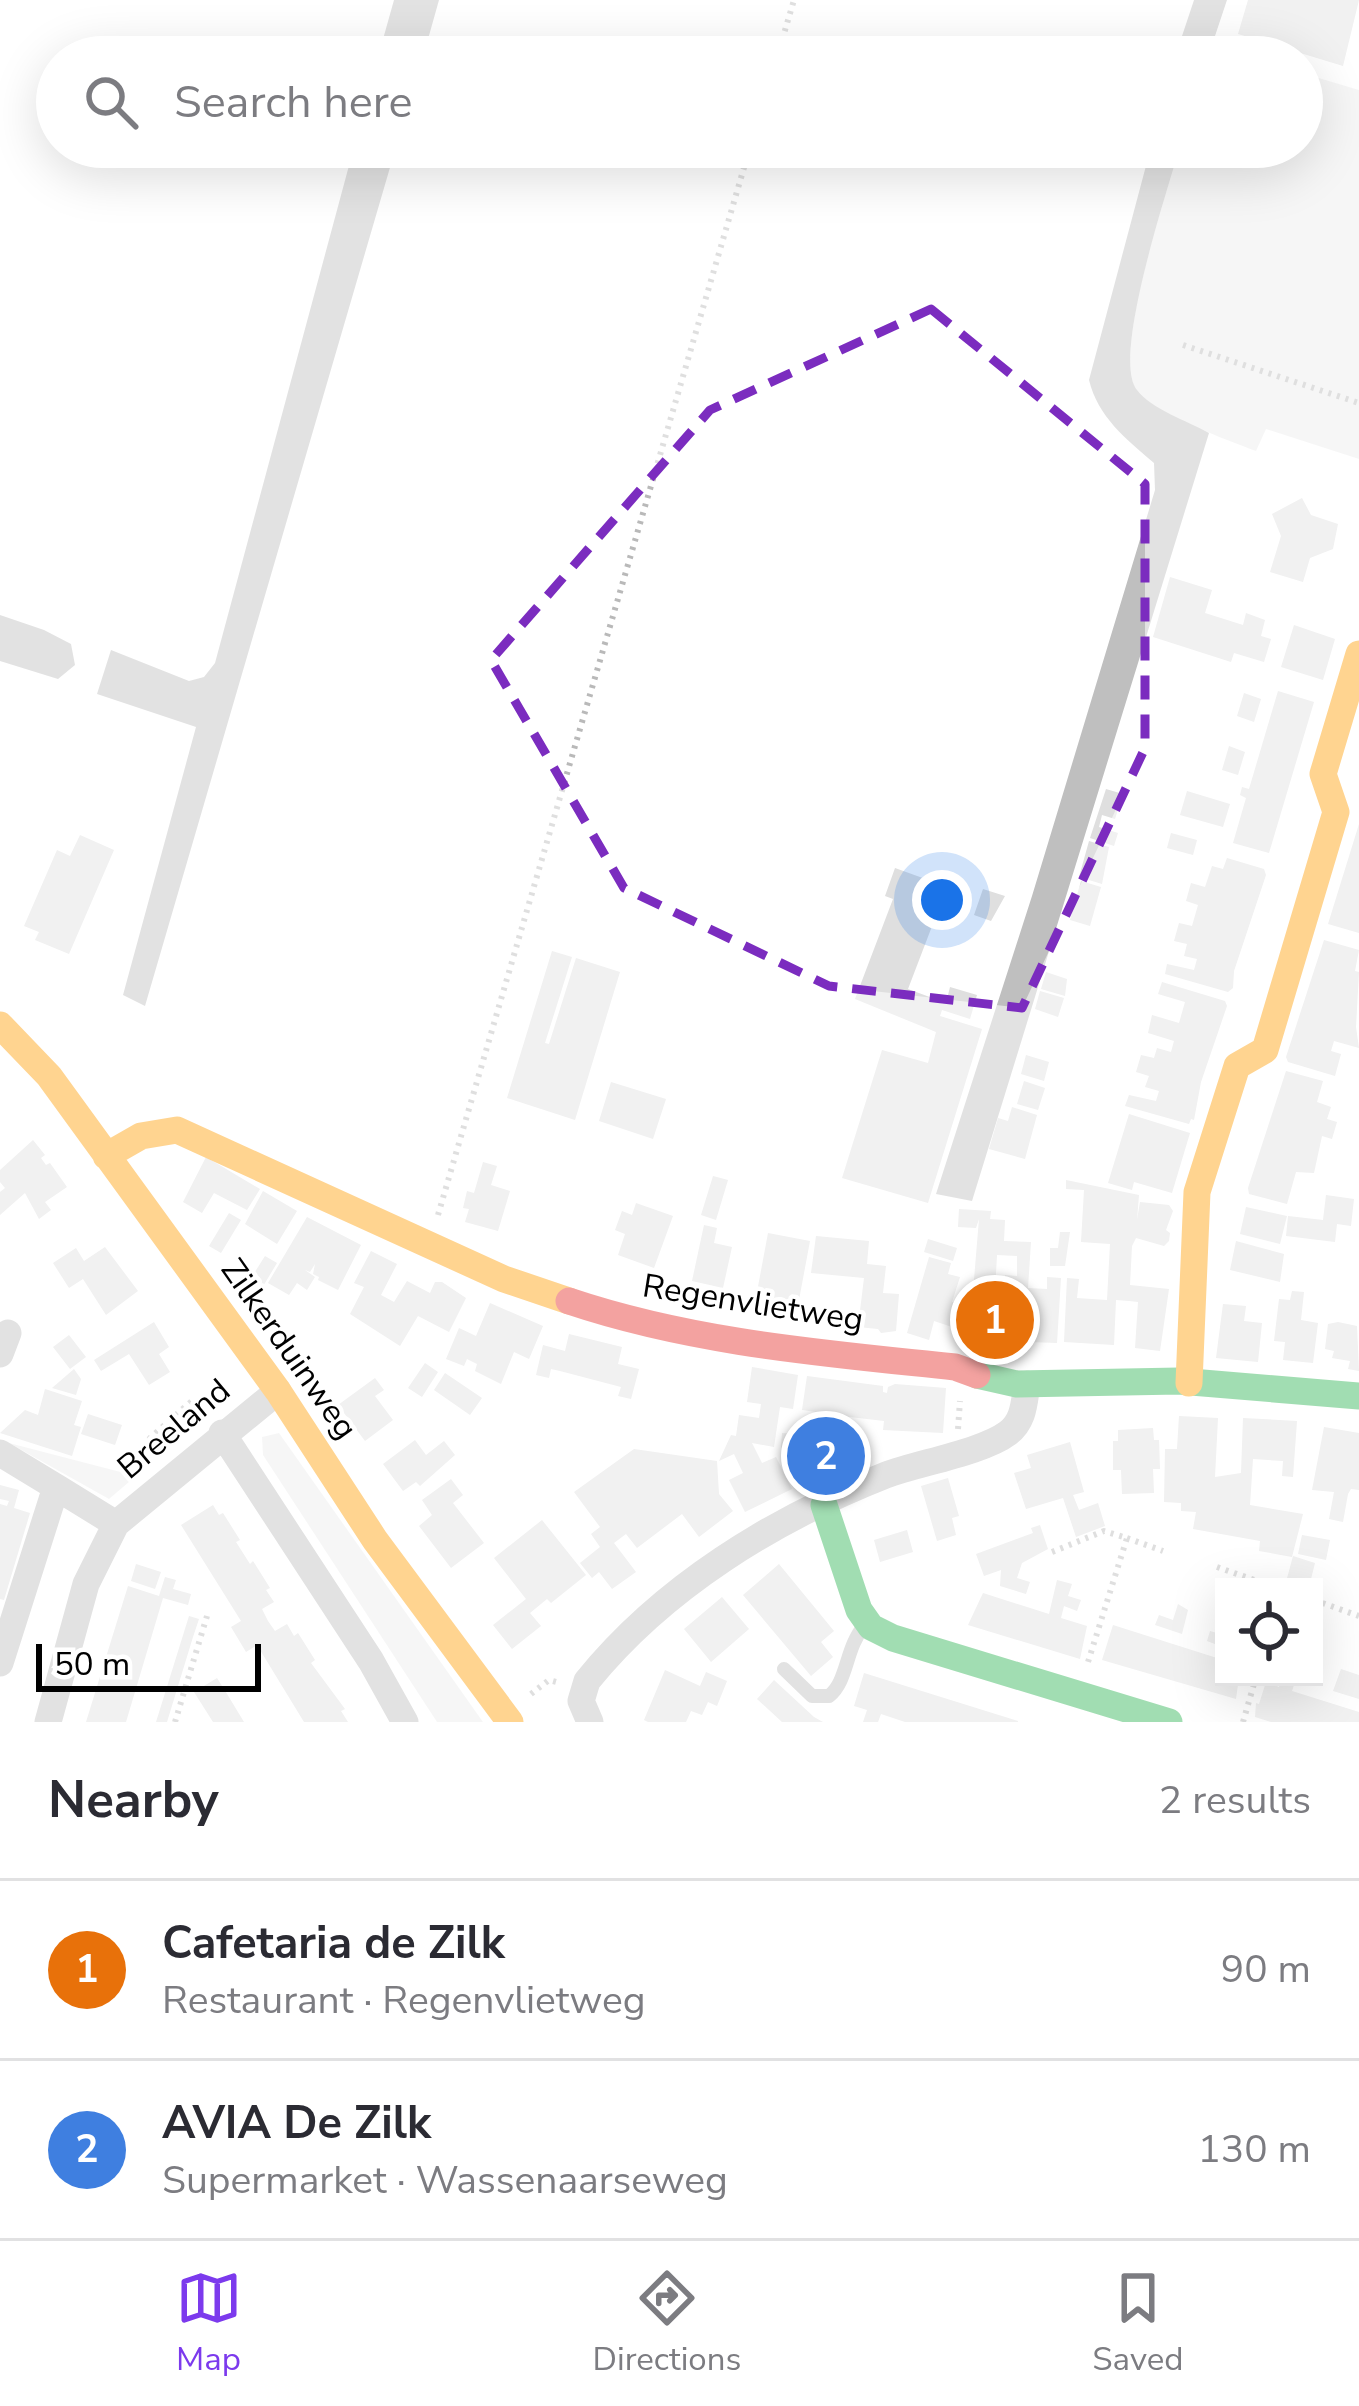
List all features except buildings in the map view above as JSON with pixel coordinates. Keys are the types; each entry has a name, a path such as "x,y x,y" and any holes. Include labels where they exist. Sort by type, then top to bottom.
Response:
{"street":[{"path":"1189,1383 1197,1192 1237,1066 1265,1050 1336,812 1323,774 1359,654"},
{"name":"Zilkerduinweg","path":"0,1025 50,1076 278,1390 375,1540 517,1710"},
{"name":"Regenvlietweg","path":"106,1156 141,1136 177,1130 524,1287 632,1322 738,1343 962,1370 987,1381 1071,1386 1117,1380 1359,1396"},
{"path":"590,1722 581,1701 586,1681 701,1572 885,1475 1006,1436 1021,1420 1027,1384"},
{"name":"Breeland","path":"48,1722 86,1584 116,1524 278,1390"},
{"path":"222,1433 370,1661 404,1722"},
{"name":"Breeland","path":"0,1454 116,1524"},
{"path":"0,1663 56,1486"},
{"path":"824,1505 868,1622 893,1637 1169,1722"}],"lane":[{"path":"784,1670 812,1696 829,1696 840,1684 852,1641 868,1622"}],"path":[{"path":"783,36 794,0"},
{"path":"429,1246 745,168"},
{"path":"1183,345 1359,404"},
{"path":"962,1370 958,1430 968,1448"},
{"path":"180,1469 150,1438 194,1399 222,1433"},
{"path":"1052,1552 1104,1531 1163,1551"},
{"path":"1078,1694 1127,1538"},
{"path":"1217,1567 1248,1578"},
{"path":"1323,1603 1359,1616"},
{"path":"176,1722 207,1616"},
{"path":"517,1710 549,1679 584,1691"},
{"path":"1243,1722 1253,1686"}],"highlighted area":[{"path":"931,309 1145,484 1145,748 1022,1008 829,986 624,888 491,660 710,410"}],"shaded area":[{"path":"394,0 439,0 429,36 384,36"},
{"path":"1194,0 1227,0 1215,36 1182,36"},
{"path":"1323,79 1359,90 1359,459 1266,429 1256,451 1195,427 1140,395 1132,378 1131,350 1153,236 1174,168 1323,168"},
{"path":"348,168 390,168 145,1006 123,995 196,727 97,694 111,650 189,681 204,677 215,663"},
{"path":"1145,168 1174,168 1144,272 1131,344 1131,372 1137,390 1151,403 1209,433 972,1201 936,1194 1155,490 1154,463 1106,416 1089,380"},
{"path":"0,615 71,644 75,665 58,679 0,661"},
{"path":"279,1433 483,1722 437,1722 263,1455 262,1437"},
{"path":"9,1443 136,1476 109,1499"}],"traffic: fast":[{"path":"977,1375 1017,1384 1179,1381 1359,1396"},
{"path":"824,1505 859,1610 871,1627 893,1638 1169,1722"}],"traffic: slow":[{"path":"1189,1383 1197,1192 1237,1066 1265,1050 1336,812 1323,774 1359,654"},
{"path":"0,1025 49,1076 278,1391 375,1540 510,1722"},
{"path":"106,1156 141,1136 177,1130 504,1279 569,1301"}],"traffic: jam":[{"path":"569,1301 712,1337 955,1367 977,1375"}],"place":[{"name":"Cafetaria de Zilk","path":"995,1320"},
{"name":"AVIA De Zilk","path":"826,1456"}]}
